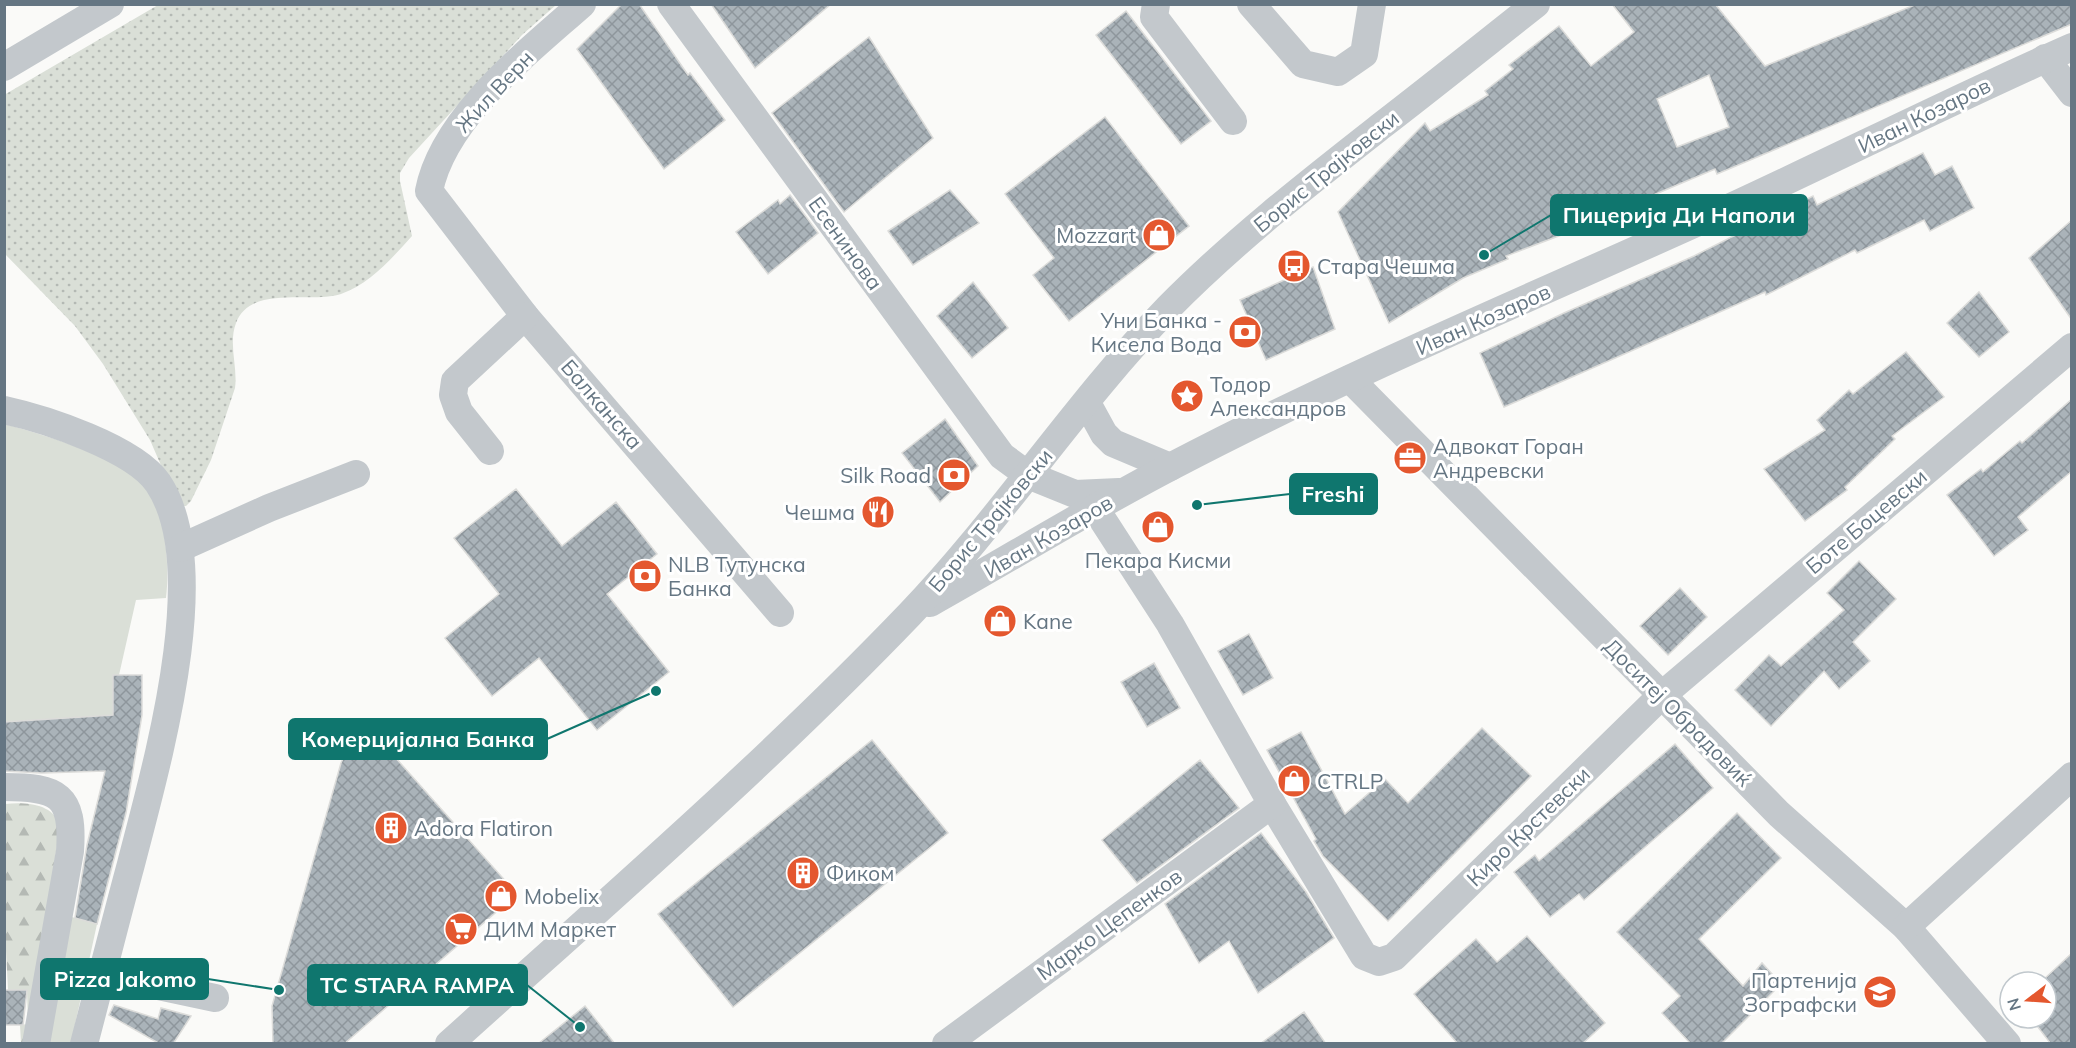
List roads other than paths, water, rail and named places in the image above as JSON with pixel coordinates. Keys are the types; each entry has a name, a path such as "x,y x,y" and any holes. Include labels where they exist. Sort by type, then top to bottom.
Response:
{"street":[{"path":"4,67 110,4"},
{"name":"Жил Верн","path":"429,191 432,174 438,160 450,138 472,110 510,70 582,4"},
{"name":"Есенинова","path":"671,4 1002,456 1028,475 1075,494 1127,491"},
{"path":"1156,4 1154,17 1233,121"},
{"path":"1251,4 1303,64 1338,72 1364,54 1372,4"},
{"name":"Борис Трајковски","path":"449,1044 765,756 907,616 950,570 1132,347 1233,246 1283,203 1536,4"},
{"name":"Иван Козаров","path":"907,616 1170,467 1350,379 1800,175 2072,47"},
{"path":"2045,58 2072,93"},
{"name":"Балканска","path":"429,191 525,316 780,613"},
{"path":"490,451 459,412 453,395 455,381 525,316"},
{"name":"Боте Боцевски","path":"1661,696 2072,347"},
{"name":"Доситеј Обрадовиќ","path":"1350,379 1779,814 1906,927 2007,1044"},
{"path":"1087,403 1104,434 1113,443 1170,467"},
{"path":"4,410 46,421 74,432 133,460 146,470 164,494 180,548 183,578 182,608 157,764 84,1044"},
{"path":"180,548 269,508 356,474"},
{"path":"1095,508 1170,624 1272,804"},
{"name":"Киро Крстевски","path":"1272,804 1364,956 1379,962 1394,957 1661,696"},
{"path":"1906,927 2072,776"},
{"path":"4,787 33,788 53,795 68,810 71,823 70,851 36,1044"},
{"name":"Марко Цепенков","path":"946,1044 1272,804"},
{"path":"102,974 215,998"}],"place":[{"name":"Mozzart","path":"1159,235"},
{"name":"Пицерија Ди Наполи","path":"1484,255"},
{"name":"Стара Чешма","path":"1294,266"},
{"name":"Уни Банка - Кисела Вода","path":"1245,332"},
{"name":"Тодор Александров","path":"1187,396"},
{"name":"Адвокат Горан Андревски","path":"1410,458"},
{"name":"Silk Road","path":"954,475"},
{"name":"Freshi","path":"1197,505"},
{"name":"Чешма","path":"878,512"},
{"name":"Пекара Кисми","path":"1158,527"},
{"name":"NLB Тутунска Банка","path":"645,576"},
{"name":"Kane","path":"1000,621"},
{"name":"Комерцијална Банка","path":"656,691"},
{"name":"CTRLP","path":"1294,781"},
{"name":"Adora Flatiron","path":"391,828"},
{"name":"Фиком","path":"803,873"},
{"name":"Mobelix","path":"501,896"},
{"name":"ДИМ Маркет","path":"461,929"},
{"name":"Pizza Jakomo","path":"279,990"},
{"name":"Партенија Зографски","path":"1880,992"},
{"name":"TC STARA RAMPA","path":"580,1027"}]}
